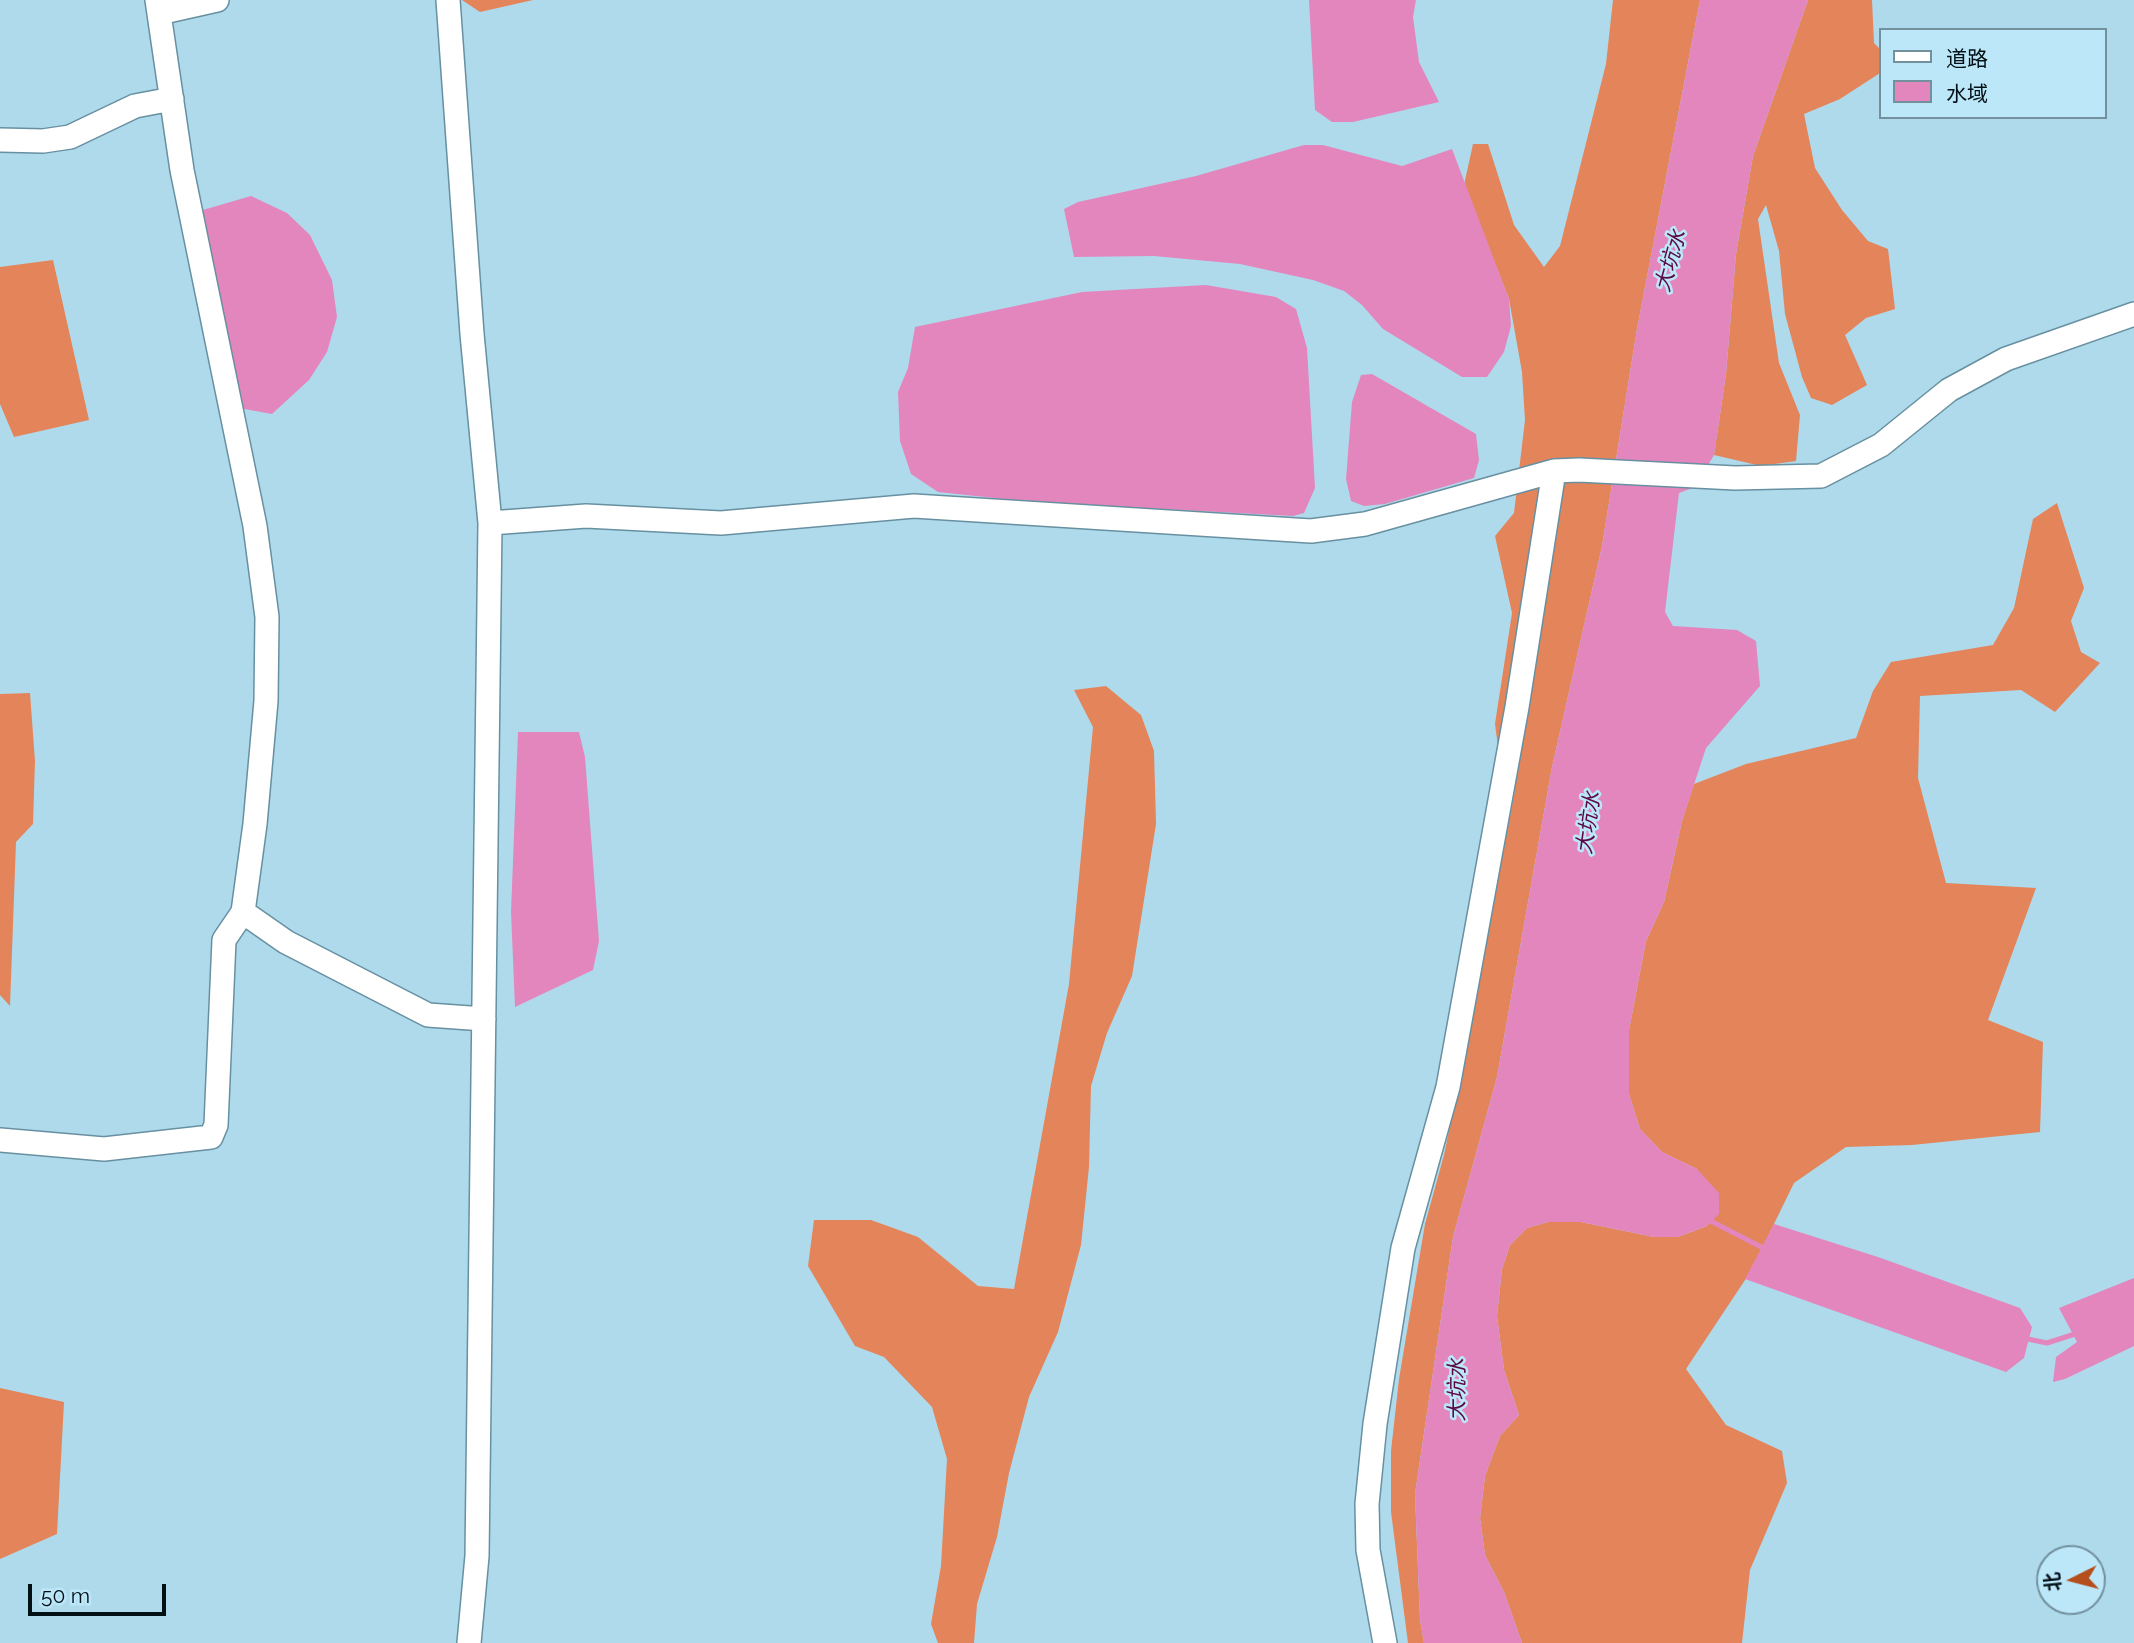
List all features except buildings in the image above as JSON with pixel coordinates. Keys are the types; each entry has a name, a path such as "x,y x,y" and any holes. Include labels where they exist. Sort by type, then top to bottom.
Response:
{"street":[{"path":"0,1140 104,1149 211,1137 216,1125 224,940 243,912 255,824 265,715 267,617 255,526 182,170 158,7 217,0"},
{"path":"448,0 472,334 490,523 477,1556 469,1643"},
{"path":"0,140 43,141 70,136 135,106 172,99"},
{"path":"490,523 586,516 721,523 914,506 1311,531 1366,524 1554,471 1735,478 1821,476 1881,445 1949,390 2006,359 2134,314"},
{"path":"1384,1643 1368,1538 1367,1504 1375,1424 1403,1248 1448,1087 1517,707 1554,471"},
{"path":"243,912 286,942 428,1015 484,1019"}],"shaded area":[{"path":"462,0 533,0 480,12"},
{"path":"1613,0 1700,0 1637,329 1602,546 1552,767 1497,1077 1453,1237 1415,1494 1420,1620 1424,1643 1408,1643 1391,1512 1391,1451 1399,1379 1425,1224 1444,1155 1515,790 1498,747 1495,724 1512,613 1495,536 1514,513 1525,420 1522,372 1509,299 1464,185 1473,144 1488,144 1514,225 1544,267 1560,246 1606,64"},
{"path":"1808,0 1872,0 1874,43 1878,47 1878,74 1840,99 1804,114 1815,168 1842,210 1868,241 1888,249 1895,309 1866,318 1845,335 1867,385 1832,405 1811,398 1802,377 1785,314 1779,251 1766,205 1758,219 1779,363 1800,415 1796,461 1761,466 1714,455 1726,374 1736,254 1753,156"},
{"path":"53,260 89,420 14,437 0,404 0,267"},
{"path":"2057,503 2084,588 2071,621 2081,652 2100,663 2055,712 2021,690 1920,696 1918,778 1946,883 2036,888 1988,1020 2043,1042 2040,1132 1912,1145 1846,1147 1794,1183 1751,1271 1686,1369 1726,1425 1782,1451 1787,1483 1750,1570 1742,1643 1522,1643 1504,1592 1485,1555 1480,1518 1485,1476 1500,1436 1519,1415 1504,1370 1497,1316 1502,1269 1510,1245 1527,1228 1548,1222 1581,1222 1654,1237 1678,1237 1707,1226 1697,1169 1662,1152 1640,1129 1629,1094 1629,1030 1646,941 1664,902 1682,821 1694,784 1746,764 1856,738 1873,691 1891,662 1993,645 2014,608 2033,519"},
{"path":"1106,686 1141,715 1154,751 1156,824 1132,976 1107,1033 1091,1086 1089,1167 1081,1245 1058,1332 1029,1397 1009,1473 997,1537 977,1604 974,1643 938,1643 931,1624 941,1566 947,1459 932,1407 884,1357 855,1346 808,1266 814,1220 871,1220 918,1237 978,1286 1014,1289 1069,984 1093,727 1074,690"},
{"path":"30,693 35,761 33,824 16,842 10,1006 0,995 0,694"},
{"path":"0,1388 64,1402 57,1534 0,1559"}],"water":[{"path":"1309,0 1416,0 1413,17 1419,62 1439,102 1353,122 1332,122 1315,110"},
{"name":"大坑水","path":"1700,0 1808,0 1753,156 1736,254 1726,374 1714,455 1695,487 1679,493 1665,612 1673,626 1737,630 1756,641 1760,686 1706,748 1682,821 1664,902 1646,941 1629,1030 1629,1094 1640,1129 1662,1152 1697,1169 1719,1193 1719,1214 1707,1226 1678,1237 1654,1237 1581,1222 1548,1222 1527,1228 1510,1245 1502,1269 1497,1316 1504,1370 1519,1415 1500,1436 1485,1476 1480,1518 1485,1555 1504,1592 1522,1643 1424,1643 1420,1620 1415,1494 1453,1237 1497,1077 1552,767 1602,546 1637,329"},
{"path":"1304,145 1323,145 1402,166 1452,149 1509,299 1511,326 1504,352 1487,377 1462,377 1383,329 1362,305 1344,291 1313,280 1240,264 1154,256 1074,257 1064,209 1078,202 1196,176"},
{"path":"251,196 287,213 310,235 332,280 337,317 327,352 309,380 272,414 239,408 196,212"},
{"path":"1206,285 1276,297 1296,309 1307,348 1315,488 1304,513 1293,516 1032,502 938,492 911,474 900,441 898,392 908,368 915,327 1082,292"},
{"path":"1372,374 1476,434 1479,460 1474,478 1385,504 1364,506 1351,501 1346,479 1352,402 1361,375"},
{"path":"518,732 579,732 585,757 599,941 593,970 515,1007 511,912"},
{"path":"1774,1224 1878,1257 2020,1308 2032,1327 2024,1358 2006,1372 1745,1279"},
{"path":"2134,1278 2134,1346 2065,1379 2053,1382 2056,1357 2077,1342 2059,1308"}],"waterway":[{"path":"1707,1219 1767,1250"},
{"path":"2023,1338 2047,1343 2078,1333"}]}
